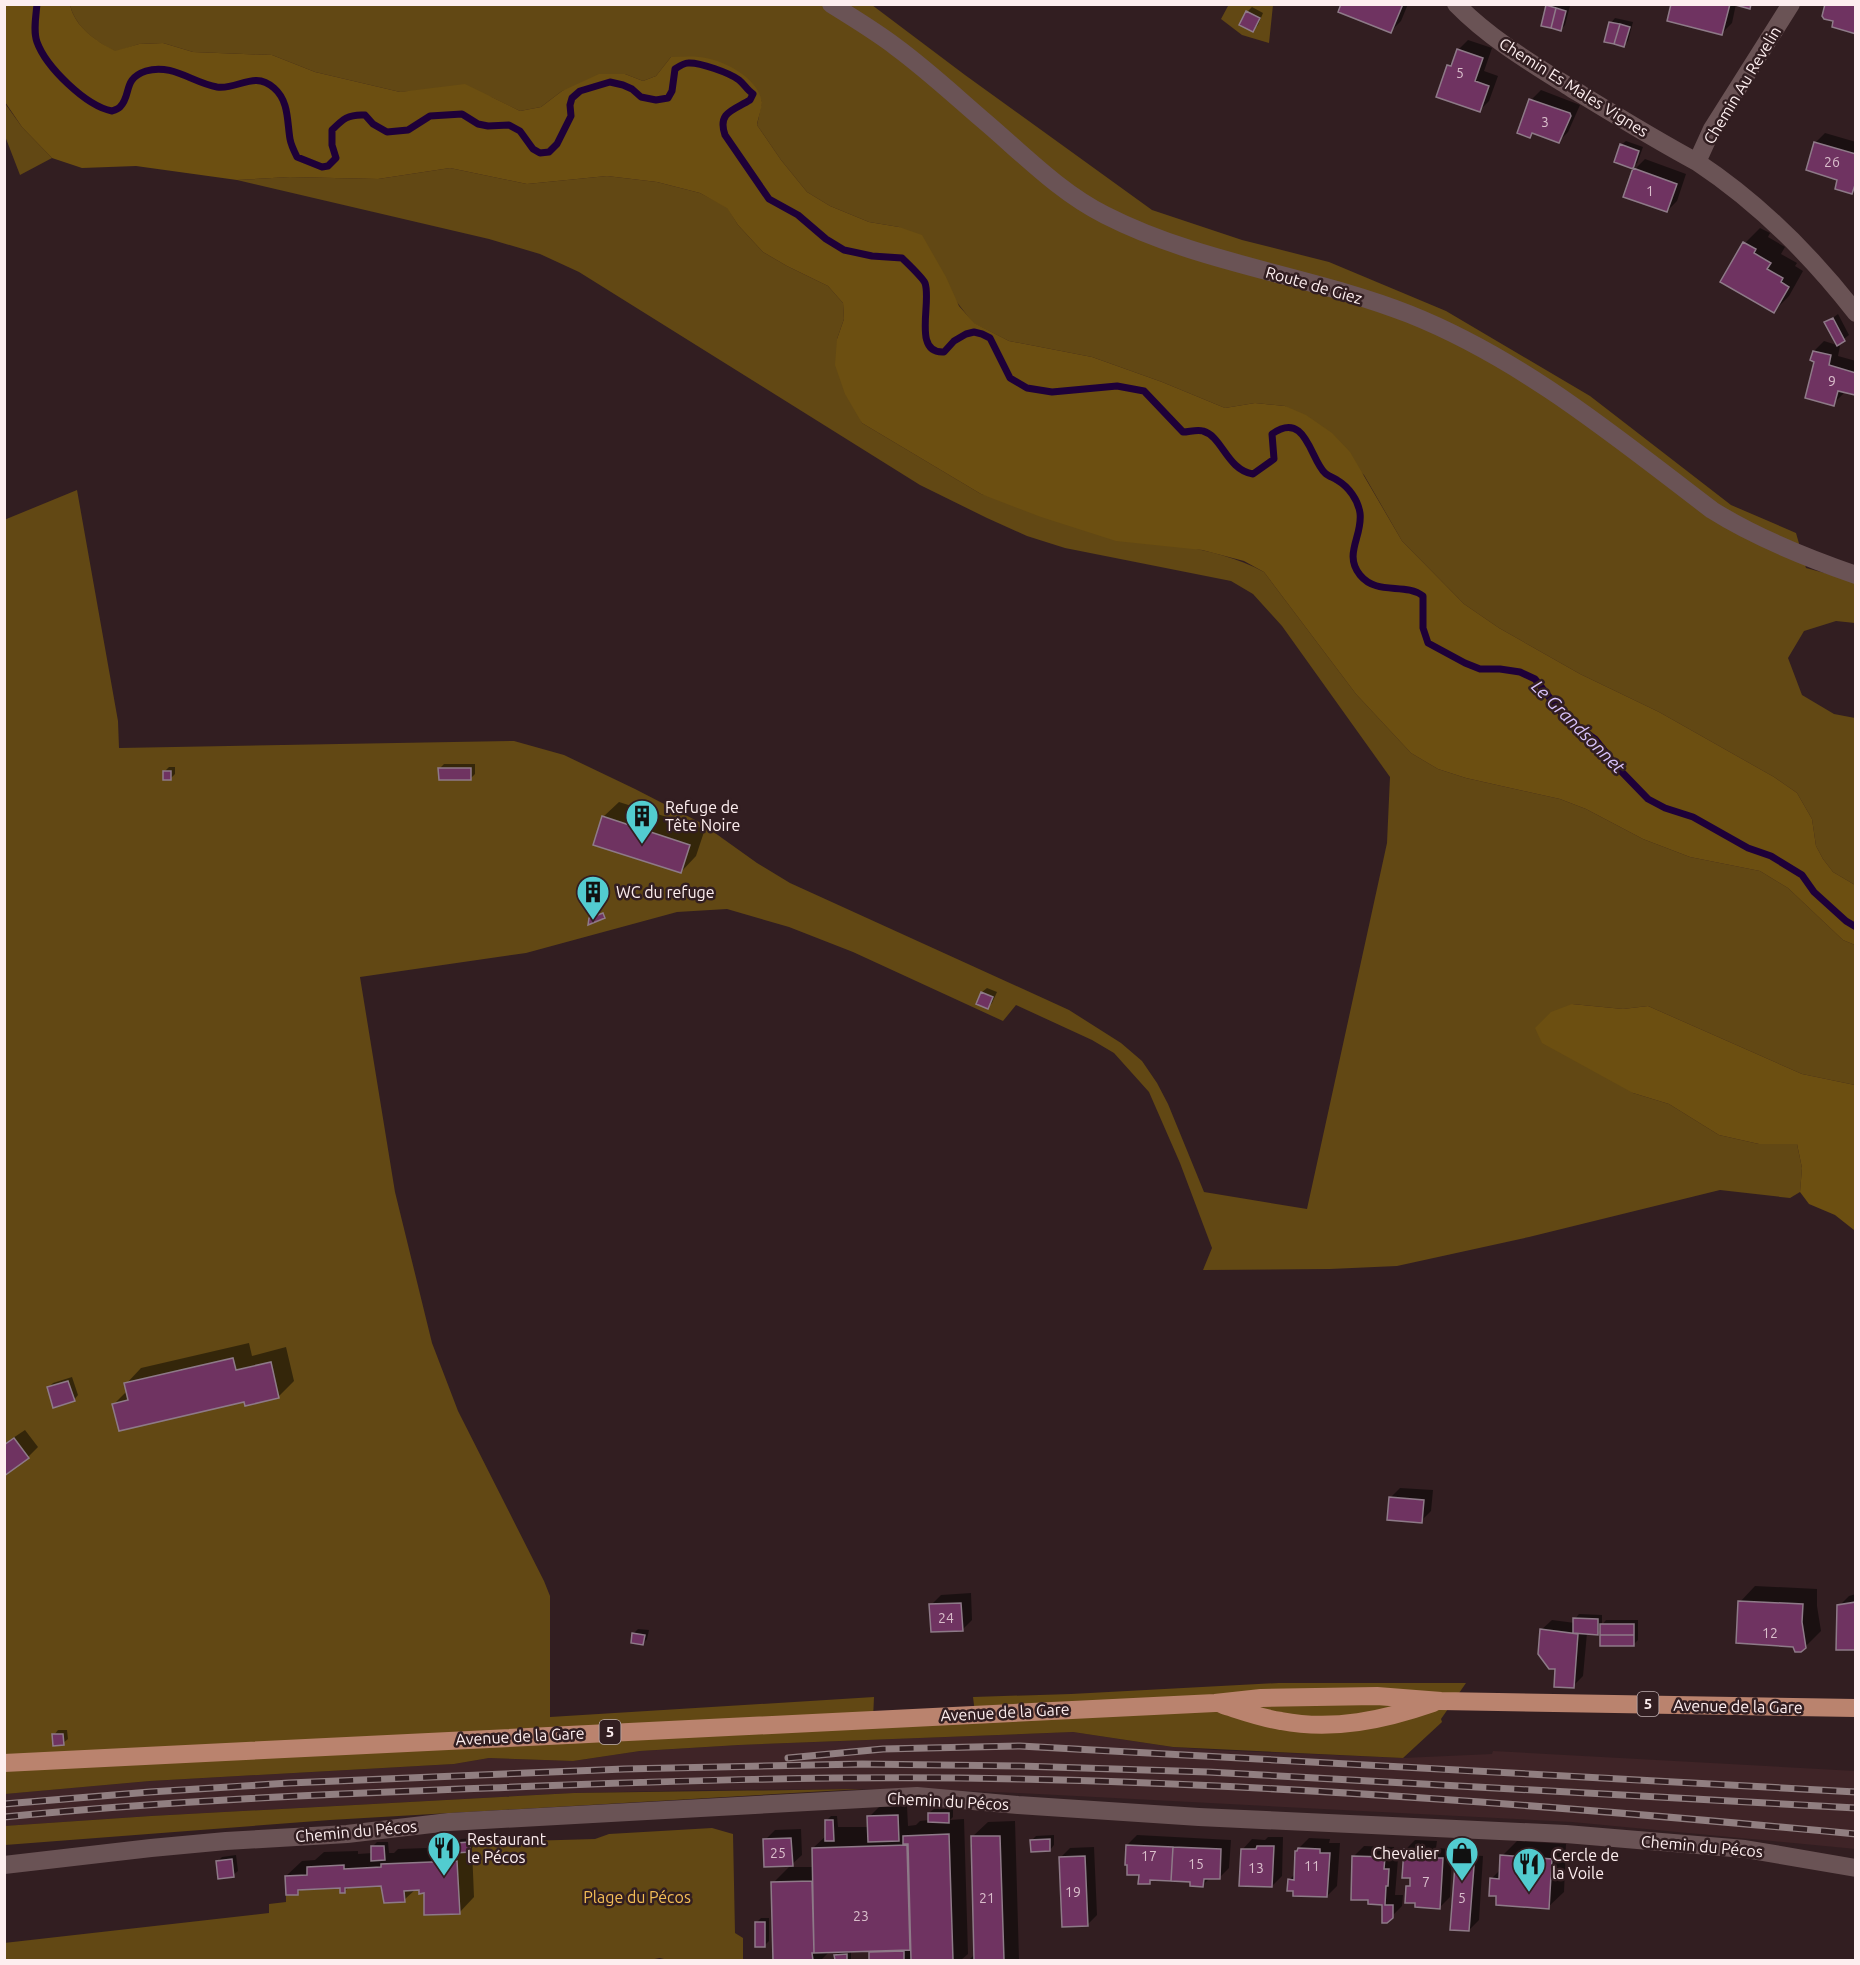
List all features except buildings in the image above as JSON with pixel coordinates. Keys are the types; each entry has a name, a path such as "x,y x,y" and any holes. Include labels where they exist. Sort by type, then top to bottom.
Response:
{"main road":[{"name":"Avenue de la Gare","path":"4,1763 1261,1698 1367,1696 1441,1701 1856,1708"},
{"name":"Avenue de la Gare","path":"1215,1702 1261,1717 1306,1724 1360,1723 1441,1701"}],"street":[{"name":"Route de Giez","path":"831,4 897,47 1032,163 1080,200 1102,213 1157,239 1400,311 1467,341 1579,408 1720,515 1806,557 1856,575"},
{"name":"Chemin Es Males Vignes","path":"1456,4 1476,25 1537,67 1697,162"},
{"name":"Chemin Au Revelin","path":"1791,4 1713,129 1697,162 1761,209 1824,273 1856,313"},
{"name":"Chemin du Pécos","path":"4,1865 151,1848 346,1834 449,1822 917,1796 1053,1808 1199,1817 1555,1833 1745,1849 1856,1868"}],"shaded area":[{"path":"4,5 70,5 81,27 115,51 139,44 163,43 193,52 272,55 315,72 400,92 465,84 520,111 541,107 562,91 599,74 625,74 643,81 656,76 671,57 708,58 738,71 754,85 759,93 762,102 757,125 807,192 830,206 869,222 899,227 922,235 946,277 959,306 974,323 1009,341 1092,357 1225,408 1255,403 1285,406 1306,415 1332,433 1350,452 1402,541 1464,604 1499,628 1580,674 1659,712 1774,777 1797,793 1812,819 1816,846 1823,859 1833,872 1855,885 1855,945 1843,940 1788,888 1760,871 1690,857 1643,839 1586,809 1560,799 1466,778 1438,769 1411,753 1356,694 1264,572 1244,561 1202,550 1116,541 1041,517 981,494 862,423 845,394 835,365 837,339 844,319 843,303 828,286 763,252 738,225 727,208 700,193 657,182 607,176 527,184 450,168 378,179 290,177 237,180 136,166 82,168 52,158 22,127 5,102"},
{"path":"1572,1004 1623,1009 1648,1006 1802,1074 1855,1085 1855,1242 1854,1230 1835,1215 1809,1204 1800,1192 1802,1168 1797,1144 1759,1144 1719,1135 1669,1104 1633,1093 1542,1043 1535,1028 1551,1012"},
{"path":"1073,1732 1173,1747 1215,1750 1403,1758 1492,1754 1493,1751 1855,1771 1856,1849 1572,1822 916,1789 574,1793 5,1826 4,1794 150,1781 454,1764 489,1758 573,1761 640,1751 739,1745"}],"green space":[{"path":"1236,4 1273,5 1269,43 1242,35 1221,19 1228,6"},
{"path":"70,5 872,5 1152,210 1242,240 1329,262 1446,311 1590,396 1731,505 1796,533 1806,568 1855,581 1855,623 1836,621 1804,631 1788,658 1802,695 1834,714 1855,718 1855,885 1833,872 1823,859 1816,846 1812,819 1797,793 1774,777 1659,712 1580,674 1499,628 1464,604 1402,541 1364,475 1285,406 1255,403 1225,408 1092,357 1009,341 973,323 899,227 869,222 830,206 807,192 757,125 762,102 756,89 671,57 656,76 643,81 625,74 562,91 541,107 520,111 491,97 428,90 400,92 315,72 272,55 193,52 163,43 139,44 115,52 81,27"},
{"path":"4,102 22,127 52,158 20,175 5,136"},
{"path":"450,168 527,184 607,176 657,182 700,193 727,207 738,225 763,252 828,286 843,303 844,319 837,339 862,423 981,494 1213,553 1264,572 1356,694 1411,753 1438,769 1466,778 1560,799 1586,809 1643,839 1690,857 1760,871 1788,888 1843,940 1855,945 1855,1085 1802,1074 1648,1006 1623,1009 1572,1004 1633,1093 1669,1104 1719,1135 1759,1144 1797,1144 1802,1168 1800,1192 1790,1198 1720,1190 1529,1237 1397,1266 1330,1269 1203,1270 1212,1248 1180,1163 1149,1092 1114,1053 1092,1040 1016,1005 1003,1021 853,952 789,927 727,909 677,912 526,953 360,977 395,1192 432,1343 458,1411 550,1596 550,1717 874,1697 873,1719 975,1713 973,1697 1279,1683 1466,1683 1441,1719 1442,1722 1403,1758 1173,1747 1073,1732 739,1745 640,1751 573,1761 489,1758 454,1764 150,1781 5,1794 4,520 77,490 118,721 119,748 514,741 564,755 701,823 757,863 790,883 1069,1010 1121,1043 1142,1061 1168,1104 1204,1192 1307,1209 1387,843 1390,777 1282,626 1253,594 1231,581 1065,548 1027,536 920,485 579,272 540,254 489,239 237,180 290,177 378,179"},
{"path":"863,1789 330,1820 5,1845 4,1826 151,1816 574,1793"},
{"name":"Plage du Pécos","path":"712,1828 733,1834 735,1933 743,1938 743,1960 668,1960 660,1958 649,1960 5,1960 4,1943 269,1913 269,1904 286,1902 286,1895 298,1895 298,1890 340,1888 341,1893 345,1893 345,1888 381,1886 382,1891 405,1901 404,1891 419,1890 420,1893 424,1893 425,1915 459,1914 455,1843 595,1839 609,1834"}],"waterway":[{"name":"Le Grandsonnet","path":"37,4 35,33 42,52 58,74 91,102 112,111 117,109 124,102 134,78 138,74 156,69 174,71 217,87 260,81 274,88 282,99 290,141 297,157 322,167 328,166 336,158 332,145 332,130 343,120 354,115 365,115 373,124 387,132 408,130 430,116 462,114 478,124 509,125 520,131 533,149 540,153 549,152 557,144 571,116 572,98 580,91 610,82 632,89 641,97 656,100 668,98 672,91 675,69 688,63 707,66 735,77 753,94 750,100 725,116 723,121 725,135 769,199 798,215 826,239 844,250 872,256 902,258 925,283 927,292 926,336 929,345 934,350 944,352 954,341 974,332 990,338 1010,378 1027,388 1052,392 1117,386 1144,391 1183,432 1201,430 1210,434 1237,466 1253,474 1274,459 1272,434 1283,428 1293,428 1300,432 1325,473 1345,486 1357,503 1360,521 1353,552 1355,567 1360,575 1374,585 1408,590 1423,596 1423,628 1428,643 1480,669 1520,672 1535,679 1560,711 1595,739 1618,768 1648,799 1665,808 1693,817 1748,848 1771,856 1802,875 1814,892 1856,927"}],"railway":[{"path":"788,1758 883,1749 1020,1746 1856,1792"},
{"path":"4,1804 289,1783 624,1769 862,1764 1208,1772 1856,1808"},
{"path":"4,1817 185,1802 428,1790 754,1779 953,1778 1124,1782 1333,1792 1647,1815 1856,1834"}],"place":[{"name":"Refuge de Tête Noire","path":"642,845"},
{"name":"WC du refuge","path":"593,921"},
{"name":"Restaurant le Pécos","path":"444,1877"},
{"name":"Chevalier","path":"1462,1882"},
{"name":"Cercle de la Voile","path":"1529,1893"}]}
